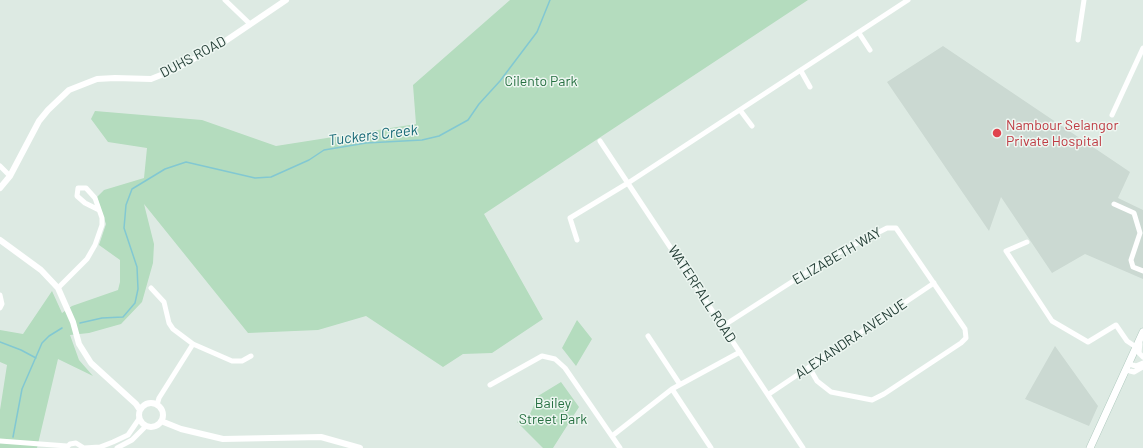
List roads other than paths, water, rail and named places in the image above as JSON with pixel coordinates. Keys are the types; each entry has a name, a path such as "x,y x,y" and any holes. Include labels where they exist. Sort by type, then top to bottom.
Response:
{"main road":[{"path":"1090,448 1141,336"}],"street":[{"path":"225,0 250,24"},
{"name":"DUHS ROAD","path":"0,188 10,176 39,121 69,90 97,79 151,79 176,69 202,56 286,0"},
{"path":"577,240 570,218 628,183 908,0"},
{"path":"1078,40 1084,0"},
{"path":"859,33 870,50"},
{"path":"1112,115 1143,48"},
{"path":"801,71 810,87"},
{"path":"740,110 752,126"},
{"name":"WATERFALL ROAD","path":"600,141 769,394 803,448"},
{"path":"0,166 10,176"},
{"path":"58,288 78,270 95,245 102,224 95,198 86,188 78,188 77,196 85,204 98,210"},
{"path":"1114,204 1134,213 1140,233 1130,260 1133,267 1143,271"},
{"name":"ELIZABETH WAY","path":"723,326 832,256 887,228 896,228 903,236 965,329 966,338 962,343 884,394 872,400 832,392 817,381 808,367"},
{"path":"0,240 42,270 58,288 73,322 79,344 90,363 136,404 140,410"},
{"path":"1027,242 1006,251 1052,321 1088,342 1116,325 1129,343 1136,347"},
{"name":"ALEXANDRA AVENUE","path":"769,394 934,284"},
{"path":"151,288 164,302 169,323 173,330 193,344 232,361 242,361 251,356"},
{"path":"0,295 2,304 0,308"},
{"path":"648,336 680,384"},
{"path":"1141,336 1139,353 1143,357"},
{"path":"157,405 159,398 193,344"},
{"path":"612,436 672,389 740,352"},
{"path":"490,385 542,356 556,359 565,368 620,448"},
{"path":"1127,367 1136,366 1143,363"},
{"path":"1127,367 1134,372 1143,367"},
{"path":"672,389 711,448"},
{"path":"0,441 67,447 76,443 84,448 100,447 128,434 139,419 140,410 146,404 157,405 162,410 162,420 155,426 146,426 139,419"},
{"path":"162,420 188,431 223,439 322,437 360,448"},
{"path":"117,448 132,440 146,426"}],"waterway":[{"name":"Tuckers Creek","path":"80,323 102,318 123,317 135,303 138,289 137,267 124,228 126,205 132,189 165,169 186,162 255,178 271,177 309,160 324,150 366,143 422,140 439,136 468,120 479,104 500,81 537,32 550,0"},
{"name":"Tuckers Creek","path":"13,437 22,389 42,343 49,336 62,328"},
{"path":"0,342 21,350 36,358"}],"place":[{"name":"Nambour Selangor Private Hospital","path":"997,133"}],"park label":[{"name":"Cilento Park","path":"541,81"},
{"name":"Bailey Street Park","path":"553,412"}]}
